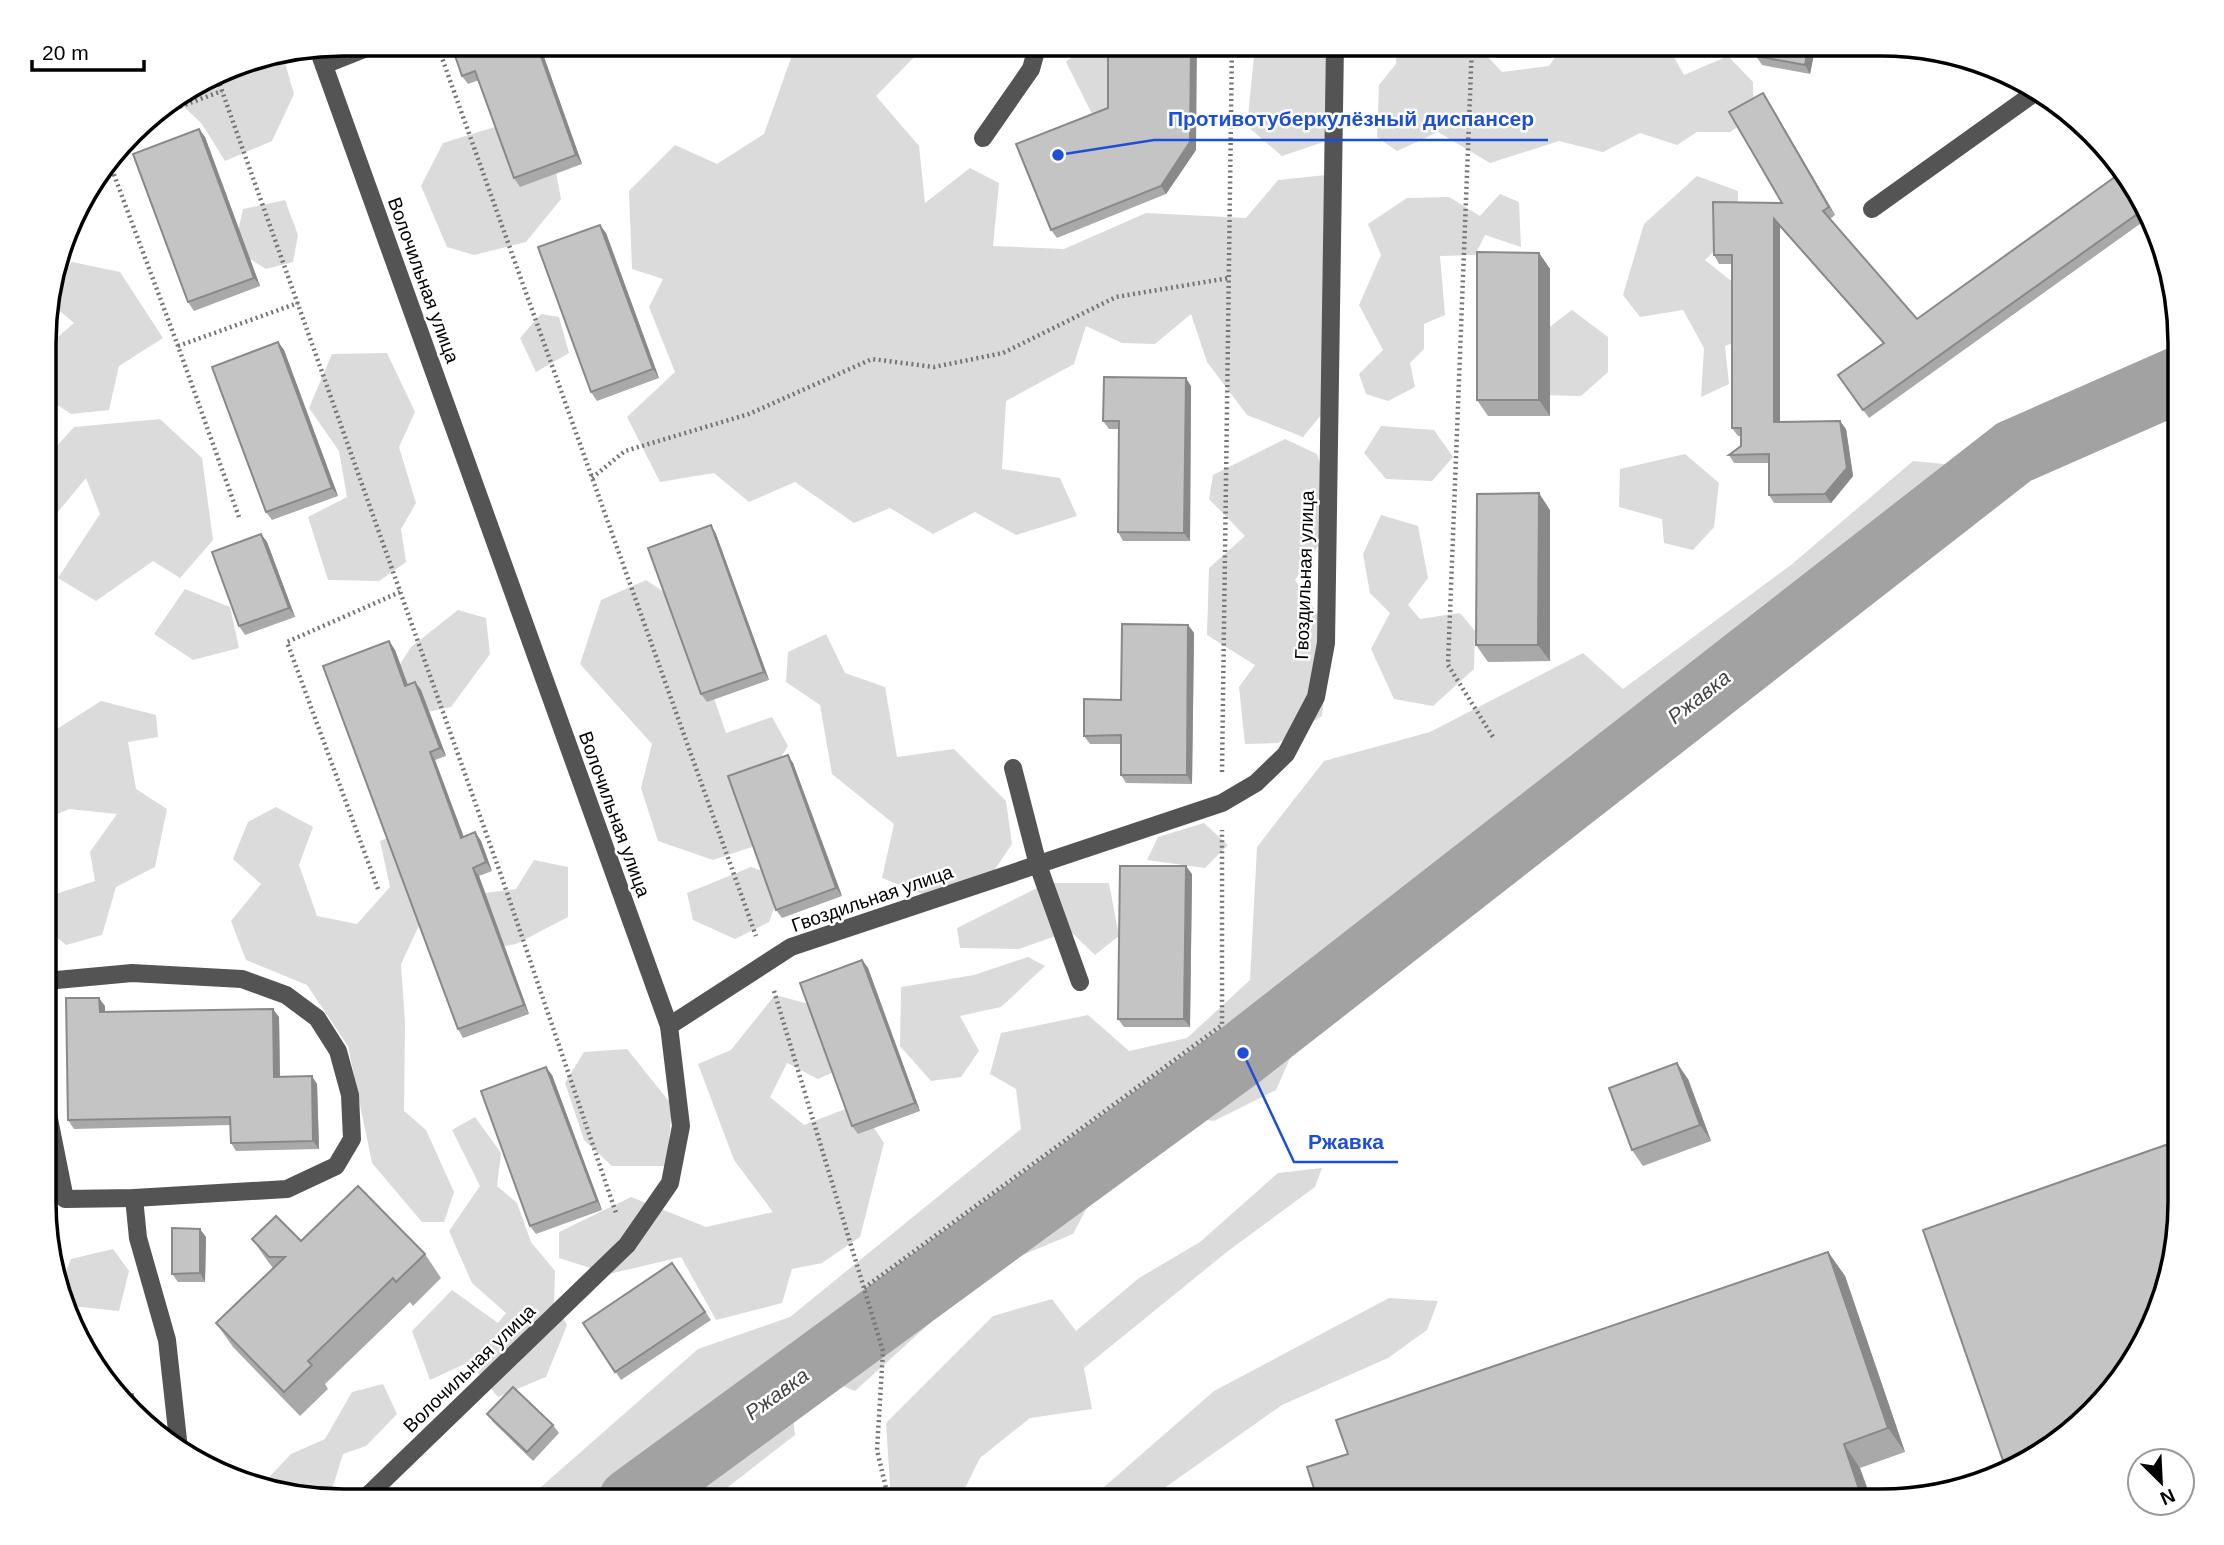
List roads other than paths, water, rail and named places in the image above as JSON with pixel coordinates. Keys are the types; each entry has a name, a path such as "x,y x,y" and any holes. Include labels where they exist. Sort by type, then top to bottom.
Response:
{"street":[{"path":"983,138 1031,69 1035,56"},
{"name":"Гвоздильная улица","path":"669,1026 791,947 1222,803 1256,782 1286,754 1316,697 1326,643 1335,56"},
{"name":"Волочильная улица","path":"321,57 669,1026 681,1126 670,1183 627,1245 374,1489"},
{"path":"1872,209 2029,97"},
{"path":"1013,768 1038,864 1080,982"},
{"path":"56,980 132,972 242,979 286,995 317,1018 338,1051 351,1095 352,1139 336,1166 287,1189 134,1198 65,1199 56,1154"},
{"path":"134,1198 138,1238 167,1340 178,1437"}],"waterway":[{"name":"Ржавка","path":"647,1489 1243,1053 2014,452 2168,384"}],"place":[{"name":"Противотуберкулёзный диспансер","path":"1058,155"},
{"name":"Ржавка","path":"1243,1053"}]}
